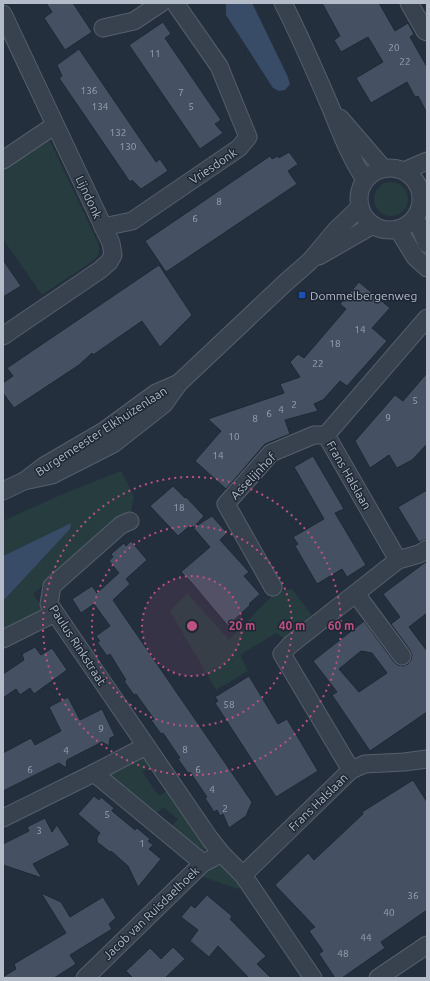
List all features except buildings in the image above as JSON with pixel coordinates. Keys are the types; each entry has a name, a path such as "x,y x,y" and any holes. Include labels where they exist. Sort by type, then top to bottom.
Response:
{"street":[{"path":"103,28 134,21 161,3"},
{"name":"Vriesdonk","path":"103,227 132,221 239,148 248,137 219,66 175,3"},
{"path":"283,3 295,26 349,153 365,180"},
{"path":"409,3 427,32"},
{"name":"Lijndonk","path":"3,14 111,244 113,255 109,262 94,274 3,336"},
{"path":"330,106 383,168"},
{"path":"3,160 55,124"},
{"path":"404,171 427,161"},
{"path":"383,168 394,168 404,171 412,177 424,191 420,210 408,225 398,229 385,230 373,225 367,220 360,207 360,193 365,180 374,172 383,168"},
{"name":"Burgemeester Elkhuizenlaan","path":"3,491 24,481 44,466 104,431 156,393 179,383 310,261 343,222 360,207"},
{"path":"415,218 427,244"},
{"name":"Burgemeester Elkhuizenlaan","path":"310,261 373,225"},
{"path":"398,229 415,257 427,268"},
{"name":"Frans Halslaan","path":"243,875 351,770 282,654 290,645 398,560 326,435 427,318"},
{"name":"Asselijnhof","path":"273,587 226,504 272,453 314,435 326,435"},
{"name":"Paulus Rinkstraat","path":"130,521 120,524 52,586 49,604 222,854 243,875"},
{"path":"398,560 419,554 427,549"},
{"path":"356,594 402,656"},
{"path":"3,639 55,613"},
{"path":"3,818 146,746"},
{"path":"351,770 365,764 427,759"},
{"path":"94,773 202,863"},
{"name":"Jacob van Ruisdaelhoek","path":"85,978 202,863 222,854"},
{"path":"243,875 313,978"},
{"path":"378,978 427,945"}],"green space":[{"path":"48,137 98,243 99,250 94,260 42,295 3,239 3,167"},
{"path":"388,182 394,182 398,183 405,189 408,199 407,206 401,213 394,216 388,216 384,215 377,209 374,202 374,196 375,192 381,185"},
{"path":"121,471 134,496 130,517 124,521 119,516 33,594 42,607 40,613 3,632 3,601 70,529 70,523 3,556 3,521 65,493"},
{"path":"292,589 313,617 285,639 276,633 240,655 248,671 216,690 170,611 187,593 229,640 277,591"},
{"path":"143,757 151,765 142,772 159,796 168,790 204,843 206,848 204,852 200,852 170,828 178,819 163,807 155,815 110,777 111,773"},
{"path":"214,864 228,868 241,886 238,889 200,876"}],"water":[{"path":"226,3 252,3 287,75 290,84 285,90 279,91 273,88 226,15"},
{"path":"71,523 70,529 3,601 3,556"}],"place":[{"name":"Dommelbergenweg","path":"302,295"}]}
